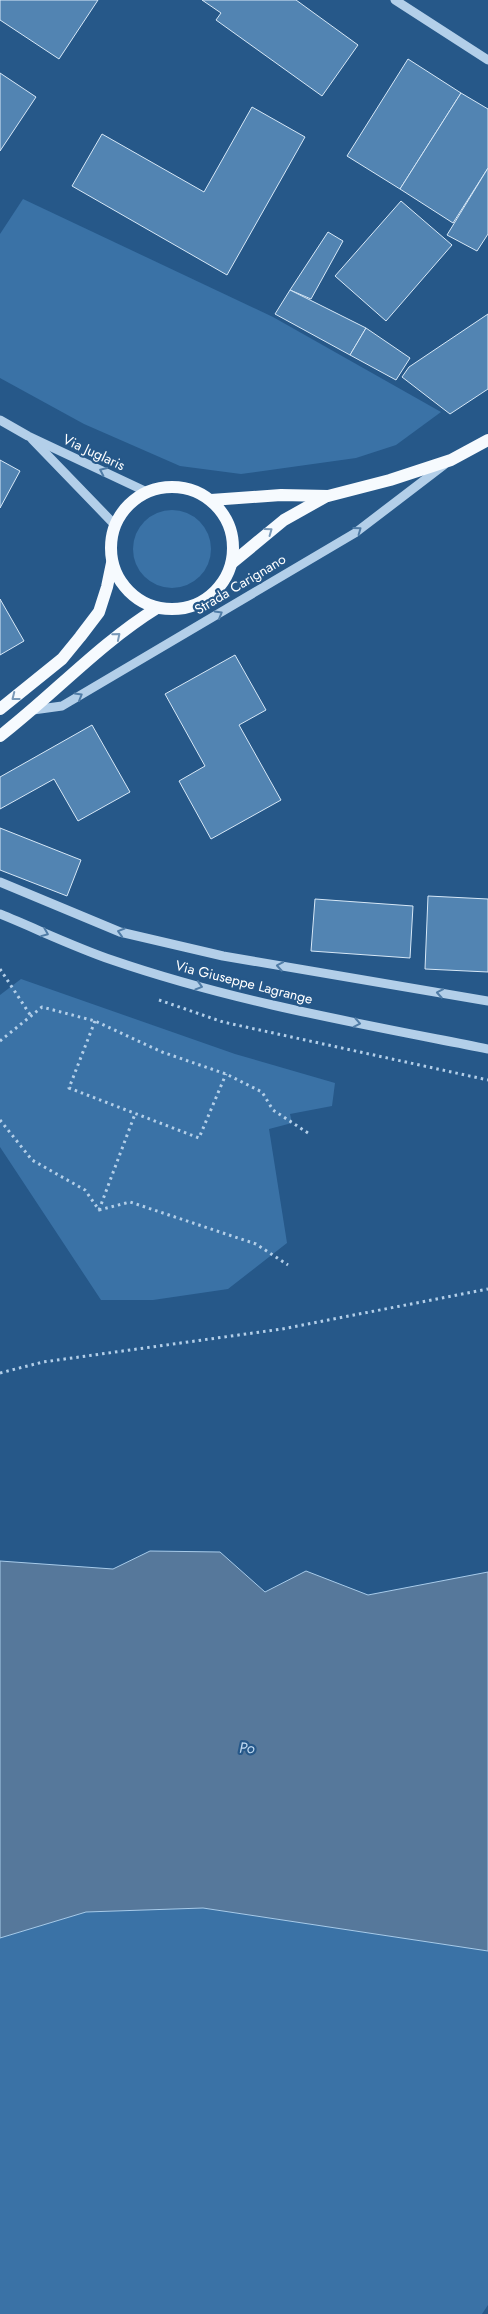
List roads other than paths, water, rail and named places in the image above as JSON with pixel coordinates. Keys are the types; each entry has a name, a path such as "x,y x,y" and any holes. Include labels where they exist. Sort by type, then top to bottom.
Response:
{"main road":[{"name":"Strada Carignano","path":"232,563 284,520 328,496 390,480 451,460 488,440"},
{"path":"0,708 49,670 80,637 99,612 112,563 111,544 115,525 134,500 147,492 164,487 182,488 211,500 220,508 232,534 234,552 232,563 221,586 206,600 188,608 168,610 157,608 132,595 120,580 112,563"},
{"name":"Strada Carignano","path":"211,500 281,496 328,496"},
{"path":"0,736 33,710 120,632 157,608"}],"street":[{"path":"395,0 488,60"},
{"name":"Via Juglaris","path":"0,420 28,436 147,492"},
{"name":"Via Juglaris","path":"28,436 115,525"},
{"name":"Strada Carignano","path":"33,710 62,706 347,538 451,460"},
{"name":"Via Giuseppe Lagrange","path":"0,882 120,932 223,956 488,1001"},
{"name":"Via Giuseppe Lagrange","path":"0,914 112,960 214,990 290,1009 488,1049"}],"water":[{"name":"Po","path":"150,1551 220,1552 265,1592 306,1571 368,1595 488,1572 488,1951 203,1908 86,1912 0,1938 0,1561 113,1569"}]}
